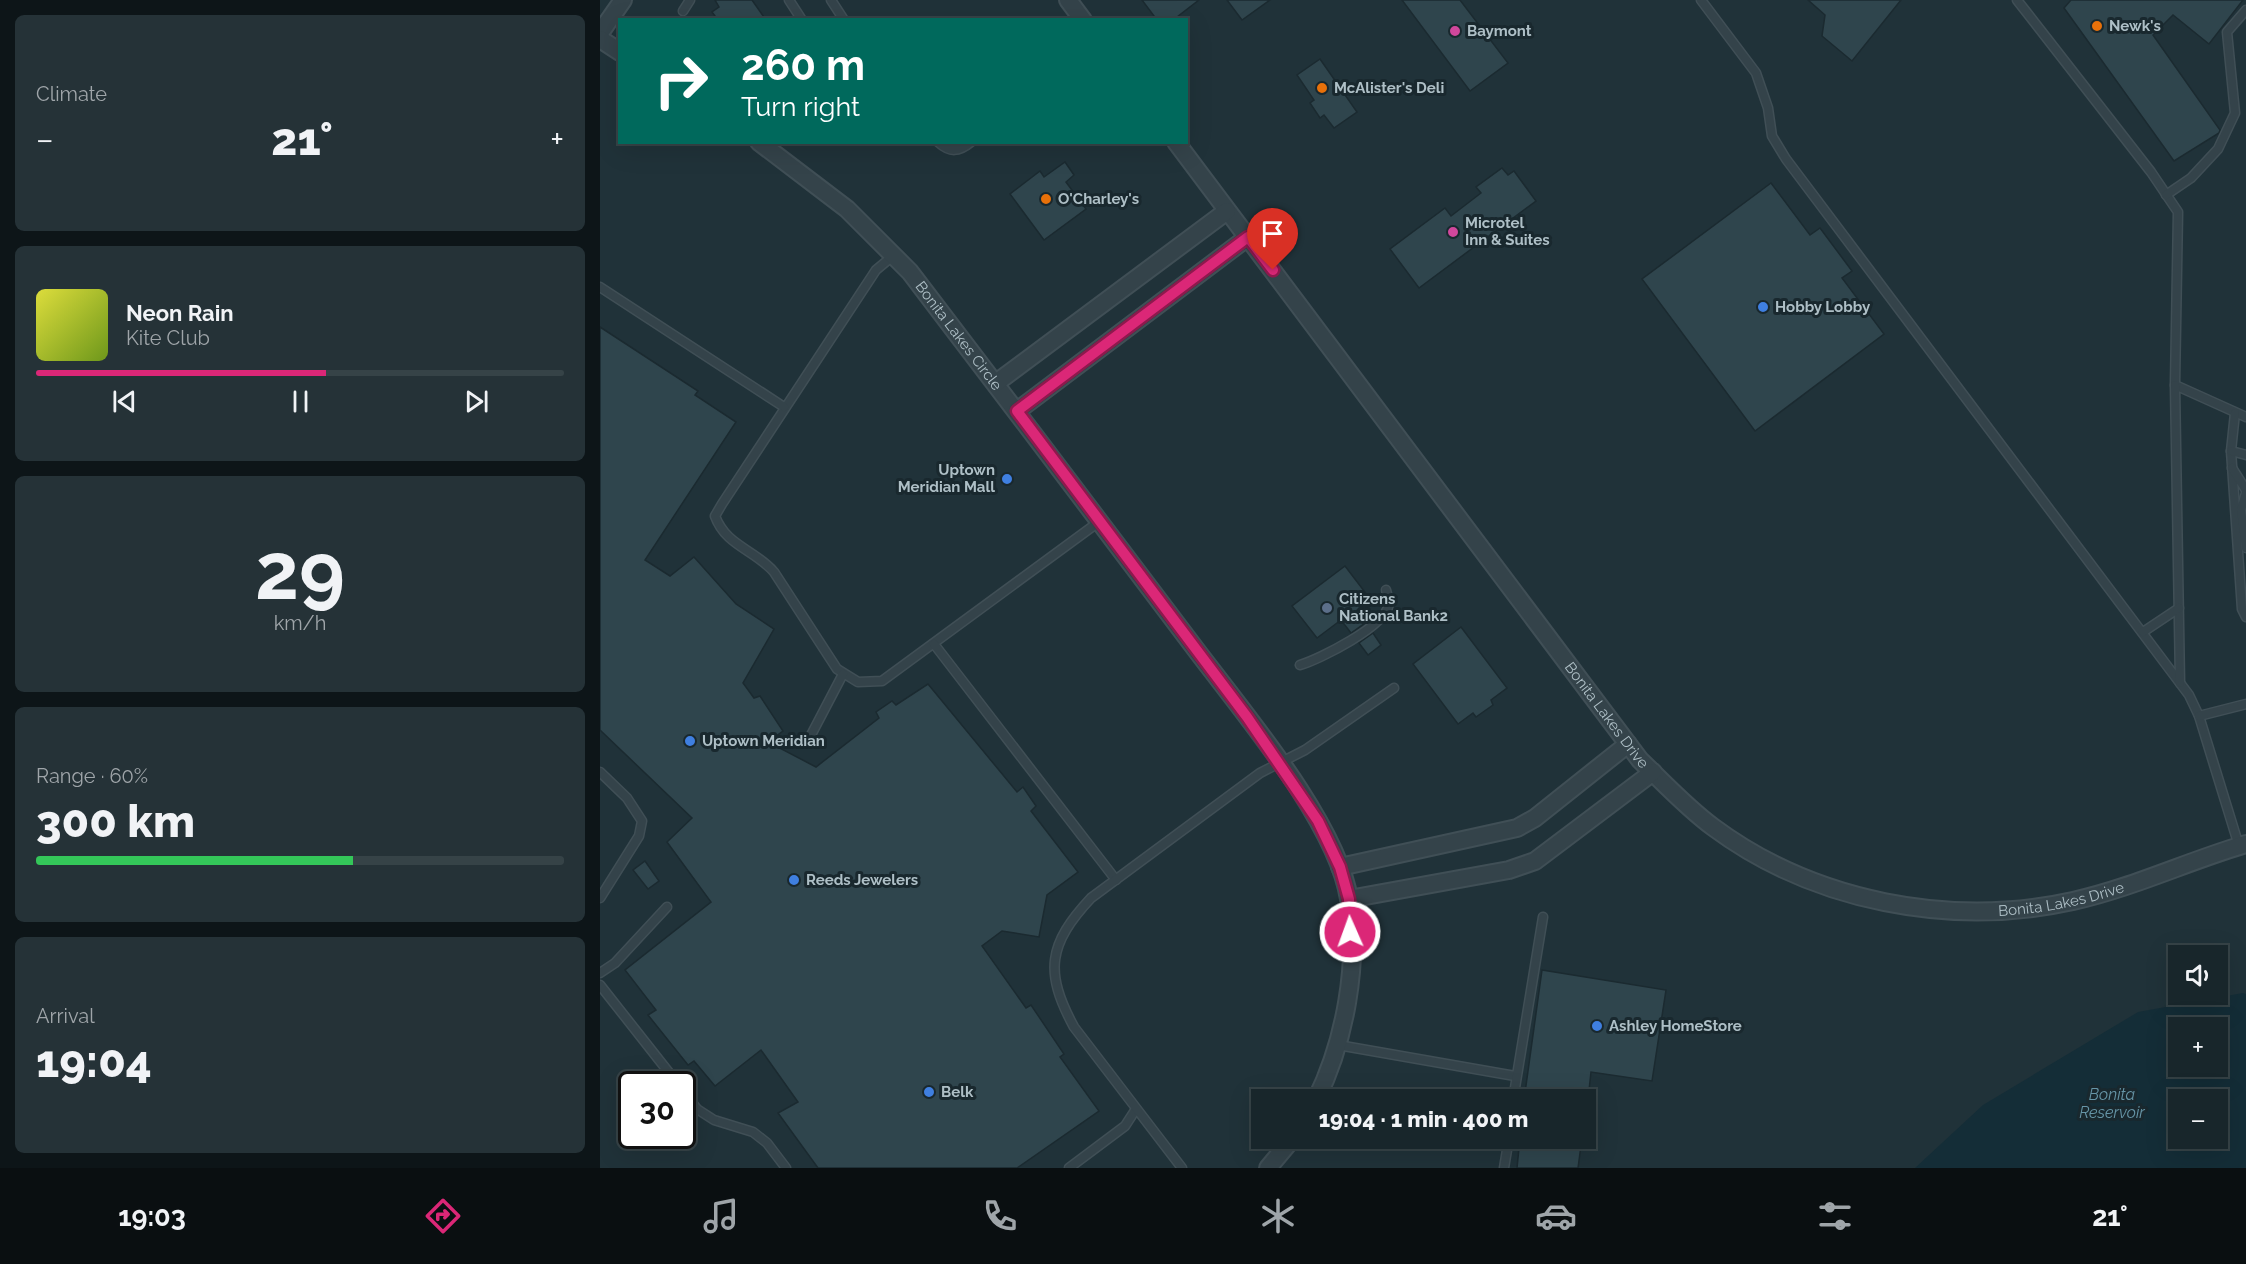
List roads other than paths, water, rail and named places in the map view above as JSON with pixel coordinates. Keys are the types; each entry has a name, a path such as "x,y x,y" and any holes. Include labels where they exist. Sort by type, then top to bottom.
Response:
{"street":[{"path":"600,33 623,0"},
{"path":"1068,0 1082,18"},
{"path":"600,39 618,51"},
{"name":"Bonita Lakes Circle","path":"762,144 826,191 895,255 996,383 1100,521 1280,763 1318,821 1340,867 1349,899 1351,948 1349,981 1338,1045 1320,1089"},
{"name":"Bonita Lakes Drive","path":"1177,144 1628,744 1653,772 1713,827 1779,867 1836,891 1895,904 1965,912 2017,910 2073,901 2126,886 2242,845"},
{"path":"996,383 1227,211"},
{"path":"1017,411 1248,237"},
{"path":"1340,867 1517,828 1535,818 1628,744"},
{"path":"1349,899 1509,870 1535,861 1653,772"},
{"path":"1268,1168 1284,1149"}],"lane":[{"path":"683,11 690,0"},
{"path":"789,0 801,18"},
{"path":"831,0 843,18"},
{"path":"1701,0 1756,73 1768,108 1772,136 1786,159 2180,683 2199,716 2242,845"},
{"path":"2017,0 2178,212 2175,385 2180,683"},
{"path":"2166,195 2191,178 2218,149 2235,113 2227,32 2246,10"},
{"path":"940,144 949,151 956,151 968,144"},
{"path":"895,255 876,270 784,407 715,516 726,537 762,558 774,572 829,659 843,674 858,682 882,681 1100,521"},
{"path":"600,287 784,407"},
{"path":"2175,385 2246,417"},
{"path":"2235,413 2231,451 2243,575 2242,609 2246,617"},
{"path":"2231,451 2246,455"},
{"path":"2232,468 2246,491 2241,510 2246,548"},
{"path":"1300,665 1320,659 1382,618 1389,604 1386,590"},
{"path":"2143,632 2179,608"},
{"path":"934,644 1116,880"},
{"path":"810,737 843,674"},
{"path":"1182,1168 1074,1027 1061,1003 1054,977 1057,948 1069,922 1090,898 1260,774 1305,750 1394,688"},
{"path":"2199,716 2246,704"},
{"path":"600,772 627,798 642,821 639,836 600,898"},
{"path":"600,973 615,963 667,907"},
{"path":"1514,1089 1543,917"},
{"path":"600,985 668,1071"},
{"path":"1338,1045 1515,1076"},
{"path":"696,1108 714,1120 753,1132 767,1143 786,1168"},
{"path":"1069,1168 1125,1126 1136,1109"},
{"path":"1504,1168 1507,1149"}],"water":[{"name":"Bonita Reservoir","path":"2246,994 2246,1168 1915,1168 1983,1105 2138,1012 2177,1005 2228,1005 2228,996"}],"place":[{"name":"Newk's","path":"2097,26"},
{"name":"Baymont","path":"1455,31"},
{"name":"McAlister's Deli","path":"1322,88"},
{"name":"O'Charley's","path":"1046,199"},
{"name":"Microtel Inn & Suites","path":"1453,232"},
{"name":"Hobby Lobby","path":"1763,307"},
{"name":"Uptown Meridian Mall","path":"1007,479"},
{"name":"Citizens National Bank2","path":"1327,608"},
{"name":"Uptown Meridian","path":"690,741"},
{"name":"Reeds Jewelers","path":"794,880"},
{"name":"Ashley HomeStore","path":"1597,1026"},
{"name":"Belk","path":"929,1092"}]}
